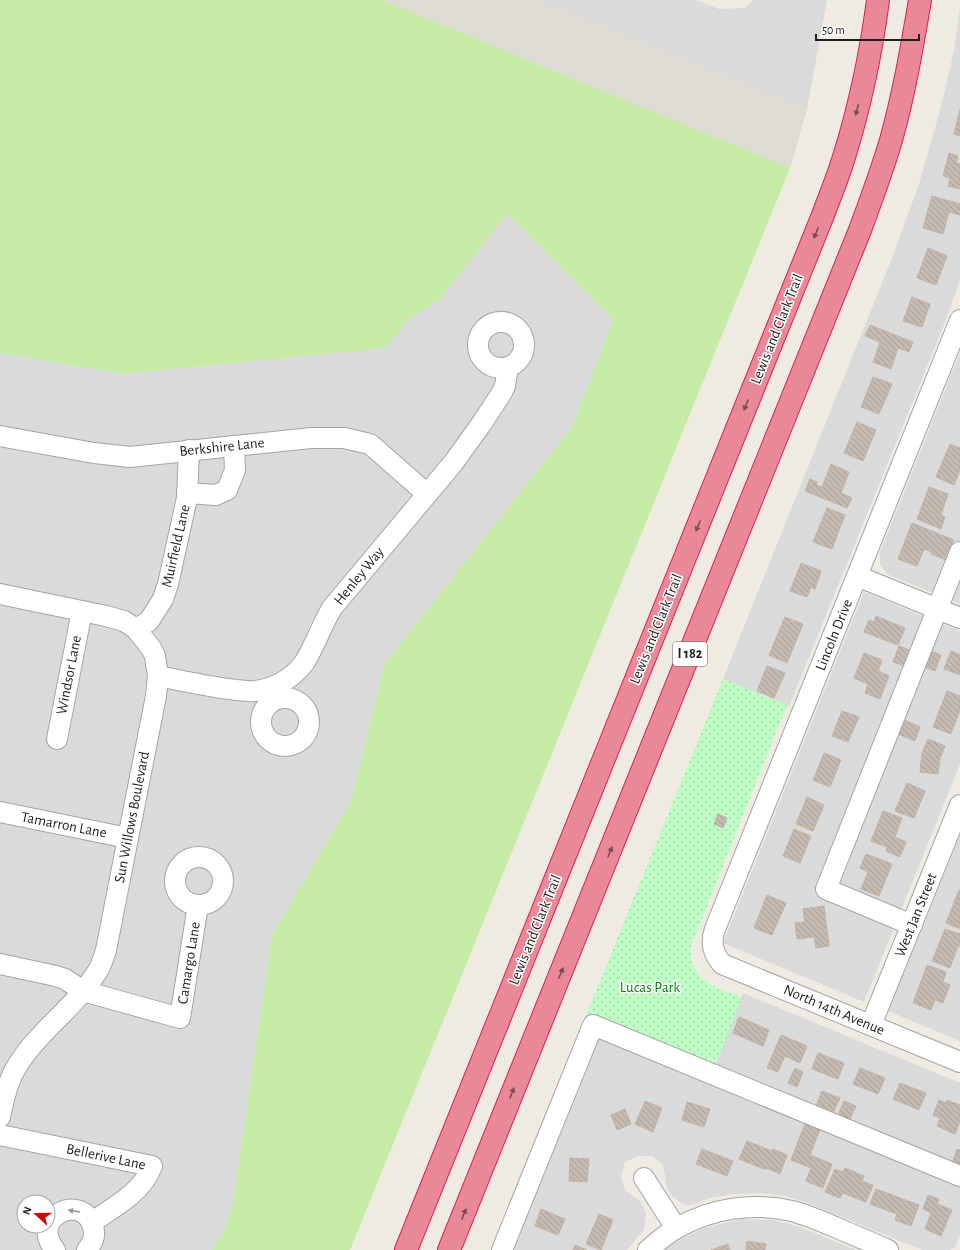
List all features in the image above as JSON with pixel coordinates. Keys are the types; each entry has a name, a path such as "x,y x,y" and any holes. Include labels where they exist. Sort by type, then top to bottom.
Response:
{"highway":[{"path":"866,72 869,0"},
{"name":"Lewis and Clark Trail","path":"406,1250 823,215 843,159 856,114 866,72 878,0"},
{"name":"I 182","path":"449,1250 866,215 891,140 903,94 920,0"}],"street":[{"name":"Lincoln Drive","path":"714,951 712,936 960,320"},
{"name":"Henley Way","path":"158,676 271,695 279,684 296,673 311,650 332,608 454,462 482,423 505,386 508,367"},
{"name":"Berkshire Lane","path":"0,436 94,453 130,457 311,438 344,438 370,444 427,494"},
{"path":"187,493 216,495 227,490 235,470 234,446"},
{"name":"Muirfield Lane","path":"136,629 150,620 163,599 174,556 187,493 189,450"},
{"path":"912,924 826,889 960,552"},
{"path":"857,576 960,618"},
{"name":"Sun Willows Boulevard","path":"0,594 124,621 136,629 151,648 155,656 158,676 156,696 106,950 102,962 96,975 83,991 48,1027 19,1062 8,1083 0,1117"},
{"name":"Windsor Lane","path":"56,739 82,611"},
{"name":"West Jan Street","path":"871,1025 960,805"},
{"name":"Tamarron Lane","path":"0,812 128,838"},
{"name":"Camargo Lane","path":"83,991 180,1018 198,905"},
{"name":"North 14th Avenue","path":"714,951 722,964 960,1062"},
{"path":"0,964 56,976 65,979 83,991"},
{"path":"502,1250 593,1025 960,1176"},
{"name":"Bellerive Lane","path":"0,1135 152,1166 149,1175 143,1184 119,1204 92,1222"},
{"path":"644,1178 676,1228"},
{"path":"648,1250 676,1228 696,1218 734,1208 754,1207 793,1211 811,1217 888,1250"},
{"path":"55,1250 50,1244 47,1230 54,1216 67,1210 81,1212 88,1216 92,1222 94,1238 86,1250"}],"shaded area":[{"path":"382,0 540,0 807,109 790,168"},
{"path":"540,0 696,0 719,9 745,8 754,0 827,0 807,109"},
{"path":"960,8 960,280 945,322 789,706 723,679 894,253 919,184 941,107 954,51"},
{"path":"507,214 613,320 572,427 385,663 351,801 272,935 233,1203 224,1232 212,1250 0,1250 0,353 125,374 384,348 411,317 439,300"},
{"path":"960,353 960,604 889,575 880,565 880,552"},
{"path":"864,592 960,631 960,764 864,1002 723,943"},
{"path":"960,834 960,1041 888,1011"},
{"path":"743,993 960,1083 960,1235 955,1248 950,1250 922,1250 805,1202 785,1196 760,1193 736,1194 709,1198 689,1206 672,1196 666,1187 662,1164 652,1156 638,1156 625,1162 621,1177 625,1190 640,1201 646,1213 644,1229 627,1250 493,1250 587,1013 714,1066"},
{"path":"741,1219 774,1220 800,1227 856,1250 664,1250 668,1246 704,1228"}],"green space":[{"path":"0,0 382,0 790,168 350,1250 212,1250 224,1232 233,1203 272,935 351,801 385,663 572,427 613,320 507,214 439,300 411,317 385,348 124,374 0,353"},
{"name":"Lucas Park","path":"723,679 787,705 691,946 691,958 694,967 705,981 722,990 742,997 715,1066 587,1013"}],"building":[{"path":"960,109 960,136 954,134"},
{"path":"949,153 958,156 956,163 960,164 960,189 948,186 950,178 943,176"},
{"path":"932,196 960,204 960,215 949,212 943,234 923,228"},
{"path":"928,248 947,256 936,285 917,278"},
{"path":"912,297 930,304 922,327 903,321"},
{"path":"870,325 913,342 909,352 898,348 891,369 873,362 880,342 865,336"},
{"path":"873,377 892,384 879,414 861,407"},
{"path":"857,422 876,430 863,461 844,453"},
{"path":"950,444 960,448 960,470 954,485 936,477"},
{"path":"831,464 849,472 841,493 852,498 847,508 805,491 810,479 817,482 816,485 822,487"},
{"path":"929,487 948,494 941,515 945,517 941,529 917,519"},
{"path":"827,508 845,515 832,549 813,542"},
{"path":"912,523 954,540 946,560 931,554 932,552 924,549 917,566 898,559"},
{"path":"801,563 821,571 815,589 811,587 807,597 790,591"},
{"path":"876,616 905,628 898,645 864,632 869,620 874,622"},
{"path":"785,617 803,624 787,663 769,655"},
{"path":"899,646 914,652 908,667 893,662"},
{"path":"930,651 941,655 935,671 924,667"},
{"path":"951,651 960,655 960,675 944,669"},
{"path":"864,653 882,660 878,671 889,676 880,699 865,693 868,684 854,678"},
{"path":"767,666 785,673 774,698 757,691"},
{"path":"947,691 960,696 960,710 951,734 933,727"},
{"path":"842,711 859,717 848,742 832,736"},
{"path":"902,719 920,727 915,741 896,733"},
{"path":"928,739 945,746 940,758 938,774 920,772 922,753"},
{"path":"824,753 841,760 830,787 813,780"},
{"path":"907,783 925,791 914,818 895,811"},
{"path":"807,797 824,805 813,831 796,824"},
{"path":"883,811 902,818 895,837 906,842 900,857 886,851 887,847 871,841"},
{"path":"718,814 727,818 723,828 714,824"},
{"path":"794,829 811,836 800,863 783,856"},
{"path":"866,854 892,864 879,896 861,889 868,872 860,868"},
{"path":"959,890 960,891 960,929 946,923"},
{"path":"767,895 786,903 772,935 754,928"},
{"path":"824,906 829,946 816,948 814,937 797,939 795,923 805,922 803,909"},
{"path":"945,929 960,934 960,947 958,946 950,968 932,961"},
{"path":"927,965 946,972 943,982 950,985 943,1003 935,1000 931,1010 913,1003"},
{"path":"739,1017 769,1030 763,1046 733,1033"},
{"path":"781,1035 807,1046 800,1063 785,1056 778,1072 767,1068"},
{"path":"818,1053 844,1063 838,1079 812,1069"},
{"path":"795,1068 803,1072 797,1087 788,1083"},
{"path":"860,1068 885,1078 878,1094 853,1084"},
{"path":"900,1083 926,1093 919,1110 893,1099"},
{"path":"822,1091 840,1098 833,1113 816,1106"},
{"path":"939,1100 946,1103 947,1100 960,1105 960,1121 955,1134 937,1126 940,1118 933,1115"},
{"path":"645,1101 662,1108 653,1132 635,1124"},
{"path":"844,1101 856,1106 849,1122 837,1117"},
{"path":"687,1102 710,1109 704,1127 682,1120"},
{"path":"625,1109 631,1124 617,1130 611,1115"},
{"path":"806,1121 821,1127 810,1155 832,1164 823,1188 806,1181 811,1168 791,1160"},
{"path":"747,1141 787,1155 780,1174 739,1159"},
{"path":"702,1149 733,1161 727,1176 696,1164"},
{"path":"957,1149 960,1150 960,1164 953,1161"},
{"path":"570,1158 589,1159 587,1182 569,1181"},
{"path":"845,1168 864,1176 862,1181 873,1185 866,1202 843,1193 840,1198 825,1192 835,1169 843,1172"},
{"path":"876,1189 919,1205 911,1226 895,1220 897,1214 870,1204"},
{"path":"928,1195 939,1199 937,1204 952,1210 941,1236 925,1229 931,1213 923,1209"},
{"path":"541,1209 565,1219 558,1235 535,1226"},
{"path":"599,1214 613,1220 601,1250 586,1244"},
{"path":"747,1241 766,1244 765,1250 746,1250"},
{"path":"728,1244 730,1250 711,1250"},
{"path":"575,1245 587,1250 573,1250"}]}
